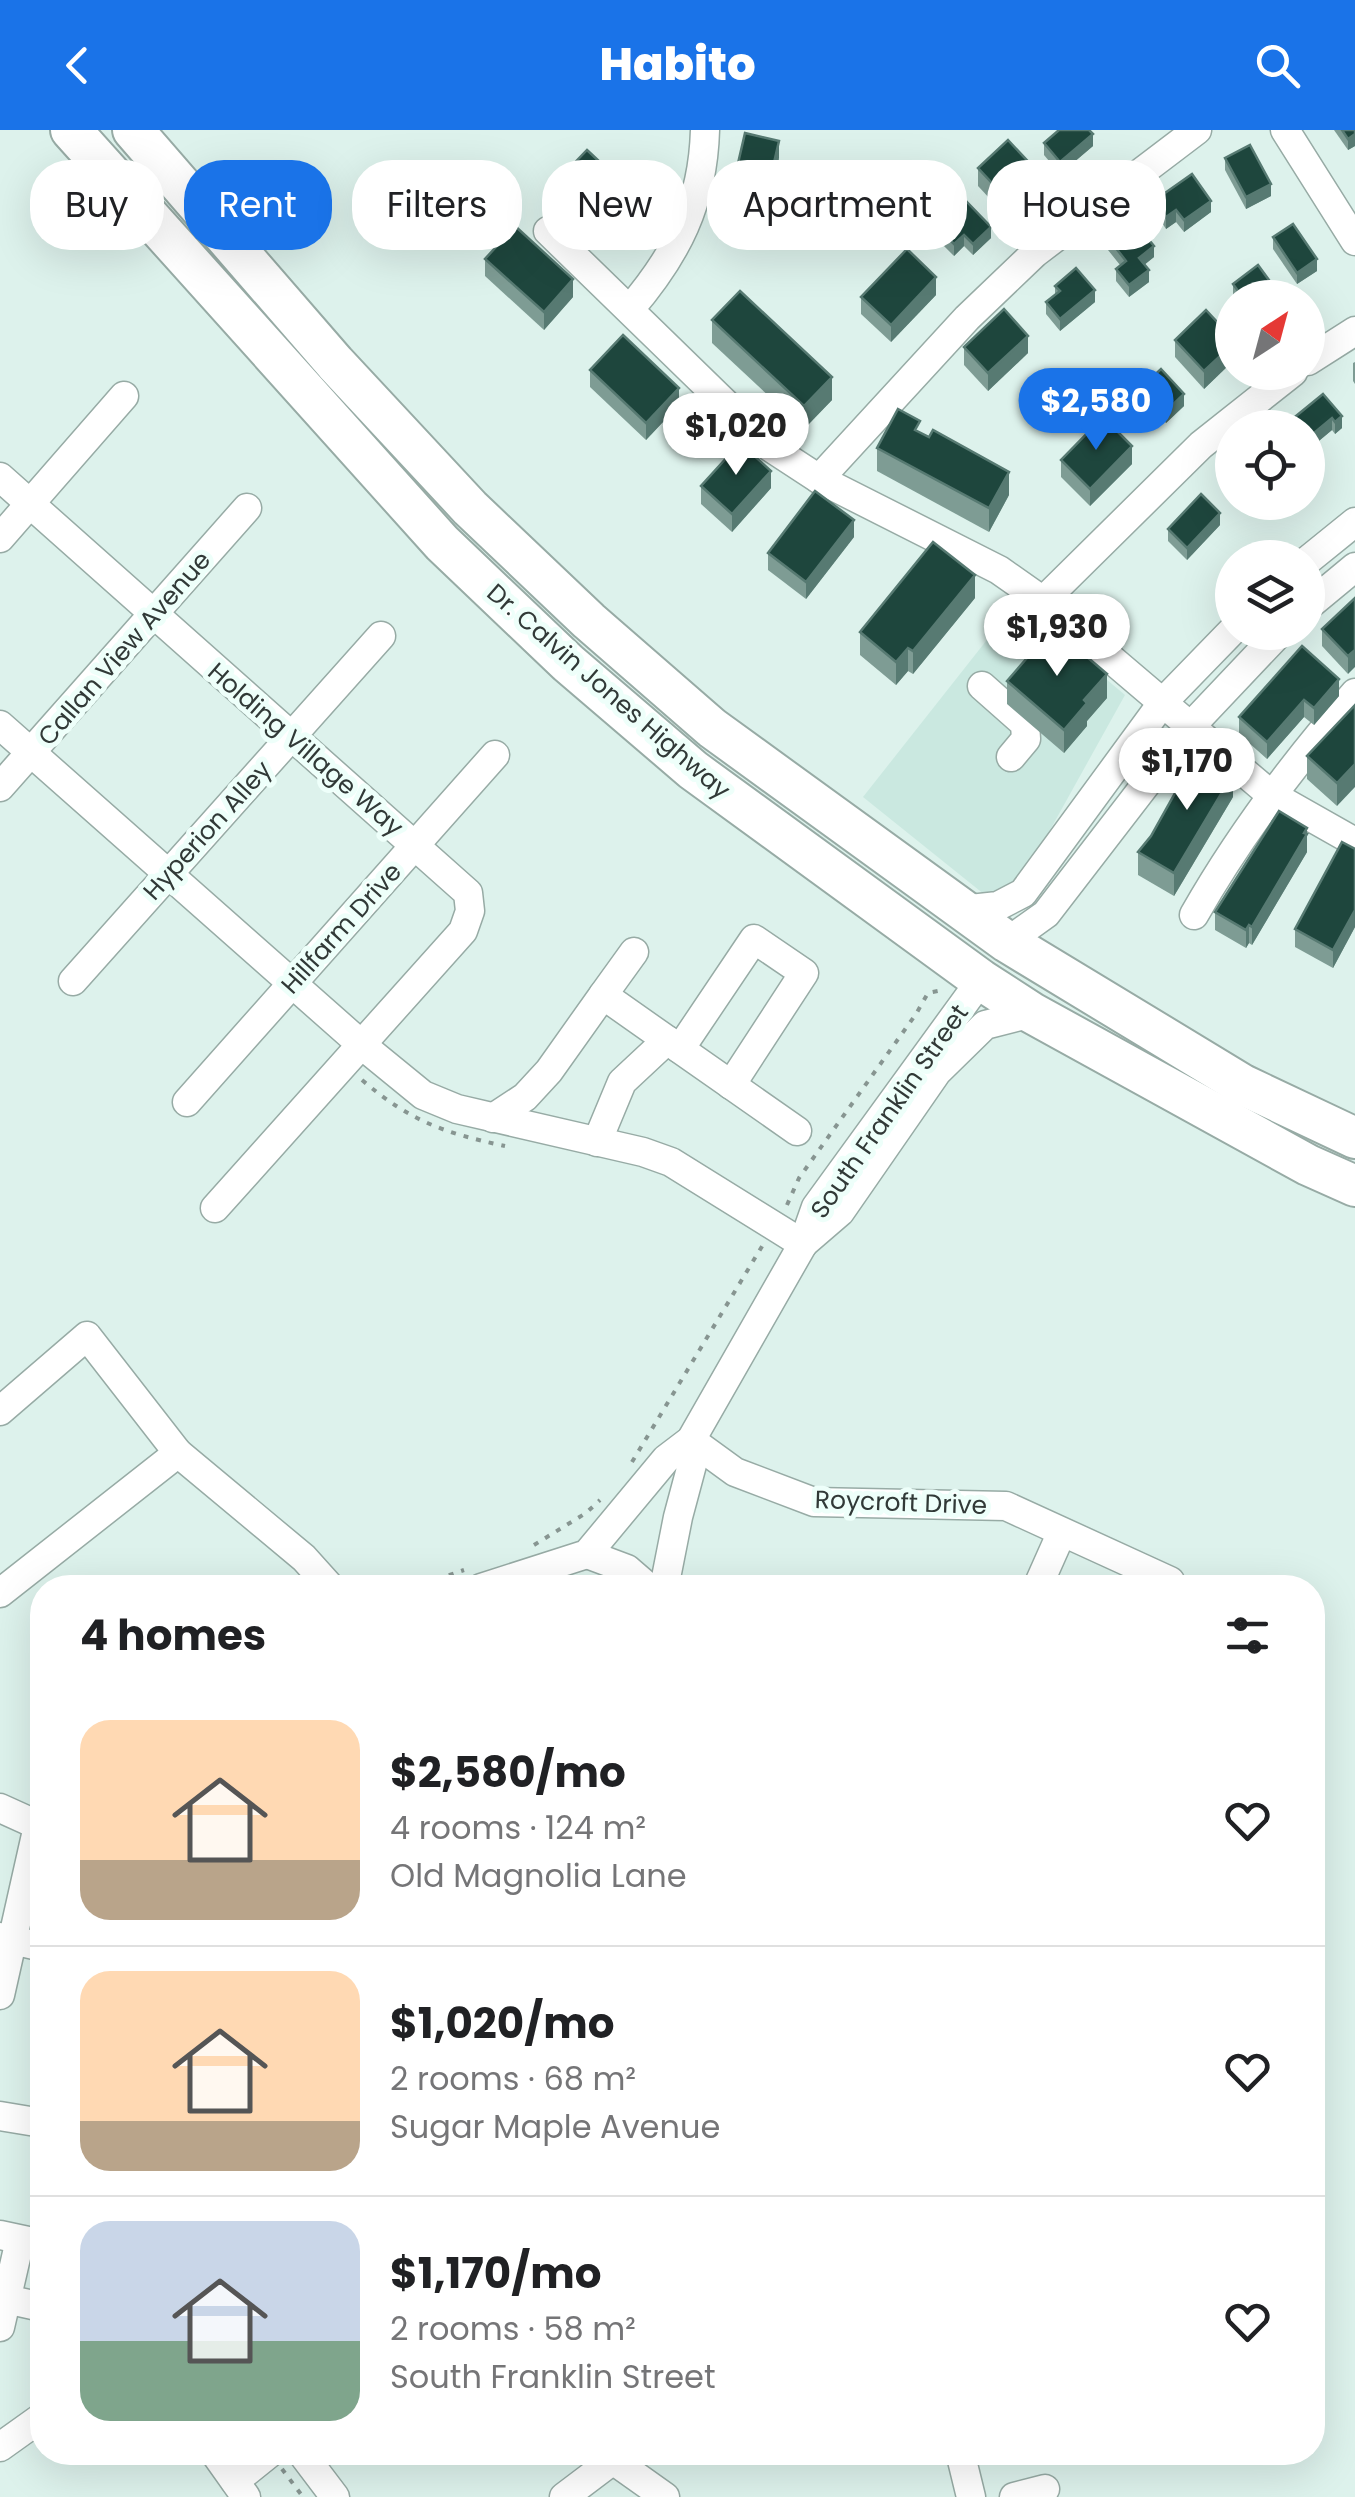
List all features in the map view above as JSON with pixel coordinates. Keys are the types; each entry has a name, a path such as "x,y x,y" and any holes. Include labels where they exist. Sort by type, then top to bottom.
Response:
{"highway":[{"name":"Dr. Calvin Jones Highway","path":"71,130 442,543 568,663 694,770 1032,1013 1293,1157 1355,1186"},
{"name":"Dr. Calvin Jones Highway","path":"132,130 334,363 470,508 589,622 712,728 1007,942 1242,1085 1355,1138"},
{"path":"442,543 453,530 470,536 676,714 712,728"},
{"path":"810,855 834,850 930,914 976,938 1007,942"},
{"path":"981,980 1017,982 1051,994 1161,1056 1216,1069"}],"street":[{"path":"630,309 676,246 700,186 705,130"},
{"path":"819,479 966,318 1035,253 1197,130"},
{"path":"1285,130 1355,241"},
{"path":"568,250 770,448 819,479 999,570 1043,601 1270,794 1355,842"},
{"path":"1325,350 1355,331"},
{"path":"1043,601 1201,445 1270,390"},
{"path":"0,538 124,396"},
{"name":"Holding Village Way","path":"0,477 468,893 470,910 462,931 215,1208"},
{"name":"Callan View Avenue","path":"0,787 246,508"},
{"path":"1325,546 1355,522"},
{"path":"1325,592 1355,567"},
{"name":"Hyperion Alley","path":"73,980 380,636"},
{"path":"961,910 998,906 1022,893 1164,702 1215,649"},
{"path":"1007,942 1046,914 1190,727 1263,650"},
{"path":"982,686 1024,724 1026,739 1011,758"},
{"path":"1194,916 1270,794 1355,694"},
{"path":"0,725 291,984 422,1094 457,1109 493,1118 523,1137 597,1142 670,1162 803,1244"},
{"name":"Hillfarm Drive","path":"187,1102 494,754"},
{"path":"597,1142 622,1082 673,1044 754,939 804,973 731,1085"},
{"path":"493,1118 525,1097 549,1071 634,952"},
{"name":"South Franklin Street","path":"586,1554 666,1459 691,1440 803,1244 816,1207 981,980"},
{"path":"603,995 797,1131"},
{"name":"South Franklin Street","path":"803,1244 840,1212 937,1072 985,1025 1032,1013"},
{"path":"523,1137 525,1097"},
{"path":"0,1411 87,1336 178,1454 304,1558 319,1575"},
{"name":"South Franklin Street","path":"667,1575 693,1461 691,1440"},
{"name":"Roycroft Drive","path":"691,1440 735,1472 814,1502 1006,1506 1158,1575"},
{"path":"0,1593 178,1454"},
{"path":"1044,1575 1062,1534"},
{"path":"491,1575 586,1554 627,1568 634,1575"},
{"path":"0,1808 30,1822"},
{"path":"0,1995 6,1938 30,1859"},
{"path":"0,2116 30,2121"},
{"path":"21,2240 3,2313 30,2308"},
{"path":"0,2447 30,2425"},
{"path":"223,2465 240,2489 275,2465"},
{"path":"294,2465 335,2497"},
{"path":"564,2497 604,2465"},
{"path":"626,2465 666,2497"},
{"path":"963,2465 971,2497"},
{"path":"1014,2497 1045,2489"}],"path":[{"path":"788,1204 798,1178 928,993 938,991"},
{"path":"355,1074 407,1115 441,1130 523,1137"},
{"path":"630,1465 765,1242"},
{"path":"533,1546 600,1500"},
{"path":"288,2465 303,2497"}],"shaded area":[{"path":"1016,603 1125,695 1005,911 863,797"}],"building":[{"path":"1059,130 1089,130 1093,134 1062,160 1044,143"},
{"path":"1342,130 1355,130 1355,134 1348,139"},
{"path":"745,133 779,141 775,160 739,160"},
{"path":"1008,140 1027,160 987,160 987,178 978,168"},
{"path":"1250,145 1271,184 1246,197 1225,158"},
{"path":"587,150 598,160 577,160"},
{"path":"1192,174 1211,201 1184,220 1176,210 1166,217 1166,192"},
{"path":"967,202 987,223 987,231 973,244 967,238"},
{"path":"1293,224 1317,259 1297,273 1273,237"},
{"path":"522,232 573,279 544,312 485,259 493,250 522,250"},
{"path":"906,250 936,277 891,325 861,297"},
{"path":"1117,250 1149,250 1139,258 1149,270 1129,285 1116,269 1126,261"},
{"path":"1258,265 1269,280 1238,280"},
{"path":"1076,268 1095,290 1060,319 1046,302 1060,291 1055,286"},
{"path":"740,291 832,377 804,406 712,320"},
{"path":"1004,309 1028,336 988,373 964,347"},
{"path":"1206,310 1215,320 1215,361 1204,371 1175,340"},
{"path":"623,335 679,388 646,423 590,370"},
{"path":"1161,369 1184,394 1166,411 1156,401 1147,410 1133,395"},
{"path":"1323,394 1342,416 1325,424 1325,410 1303,410"},
{"path":"898,409 920,421 915,430 929,437 933,430 1009,472 989,508 877,448"},
{"path":"1103,417 1132,446 1090,489 1061,460"},
{"path":"740,443 771,471 732,514 701,486"},
{"path":"815,491 854,520 806,582 768,553"},
{"path":"1201,494 1215,508 1215,518 1187,548 1168,529"},
{"path":"933,542 975,575 913,651 908,648 896,662 860,632"},
{"path":"1355,598 1355,650 1348,656 1325,632 1325,626"},
{"path":"1053,628 1107,674 1064,730 1007,681"},
{"path":"1298,650 1306,650 1339,679 1314,708 1304,700 1267,742 1239,717"},
{"path":"1355,705 1355,764 1337,783 1307,756"},
{"path":"1198,752 1233,774 1174,873 1138,852"},
{"path":"1279,811 1307,828 1307,834 1252,927 1249,925 1246,930 1215,912"},
{"path":"1342,842 1355,849 1355,910 1333,950 1295,929"}]}
